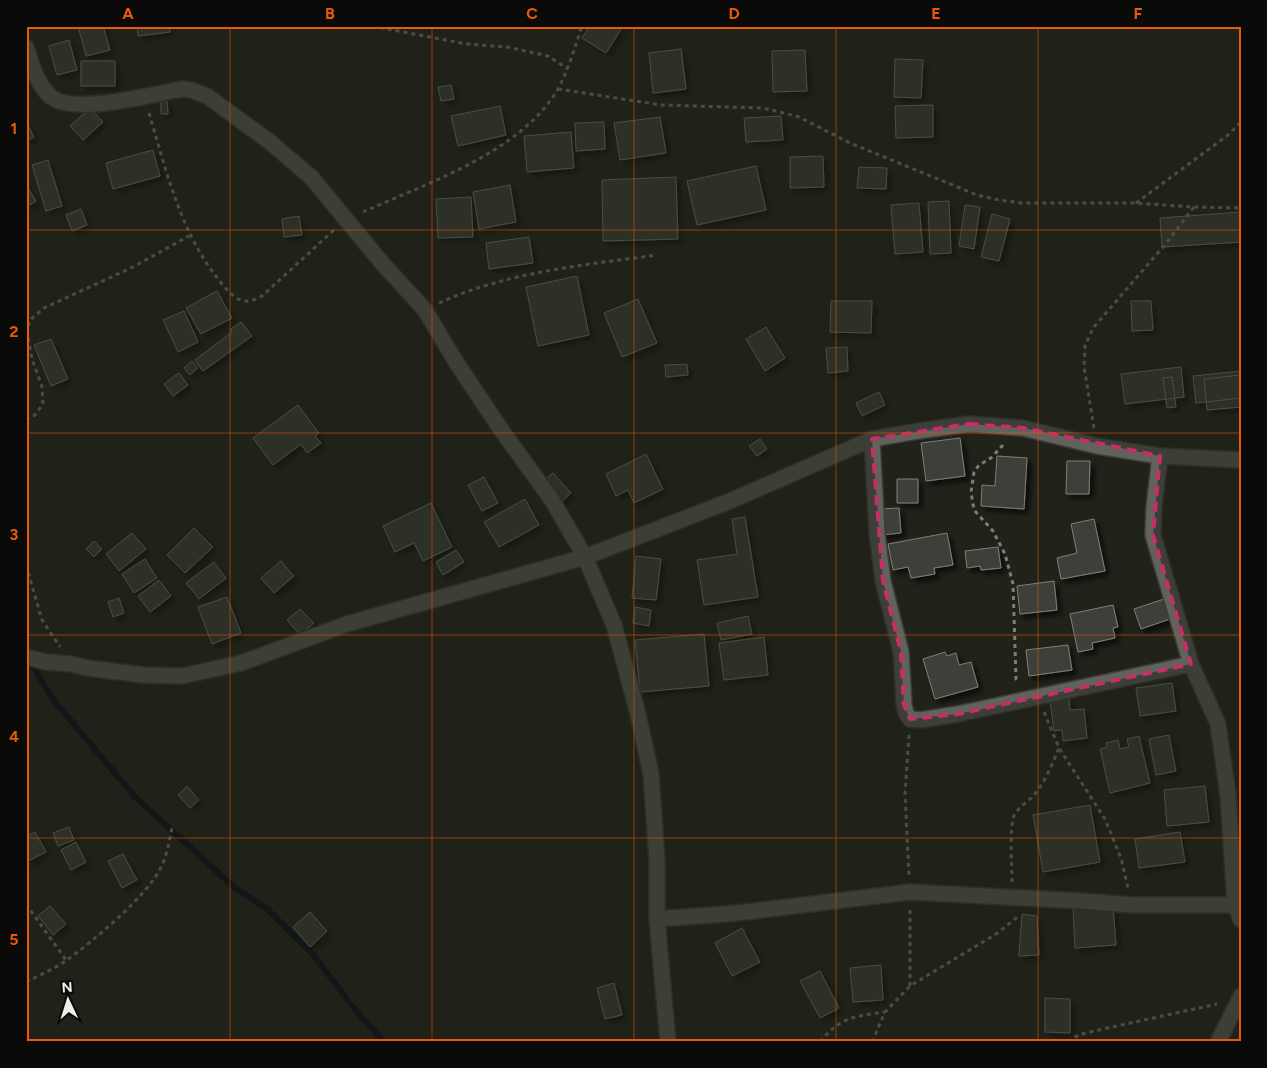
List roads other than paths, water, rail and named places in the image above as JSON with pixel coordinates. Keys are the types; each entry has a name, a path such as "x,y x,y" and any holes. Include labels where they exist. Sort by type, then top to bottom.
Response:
{"street":[{"path":"26,47 32,83 50,97 69,104 93,105 181,89 191,90 207,96 263,136 311,176 382,263 425,310 456,362 502,432 552,500 585,557 614,625 638,714 651,774 657,860 656,919 668,1042"},
{"path":"26,657 46,662 144,675 182,676 241,663 347,624 585,557 730,501 872,439 918,431 970,424 1023,428 1097,446 1160,456 1241,460"},
{"path":"872,439 877,534 882,572 901,652 904,705 910,719 920,720 958,714 1191,664"},
{"path":"1160,456 1153,535 1191,664 1218,724 1228,795 1235,905 1241,920"},
{"path":"656,919 737,912 910,892 1132,905 1235,905"},
{"path":"1218,1042 1240,997"}],"waterway":[{"path":"29,660 52,698 135,797 234,887 266,908 312,953 353,1007 384,1042"}]}
